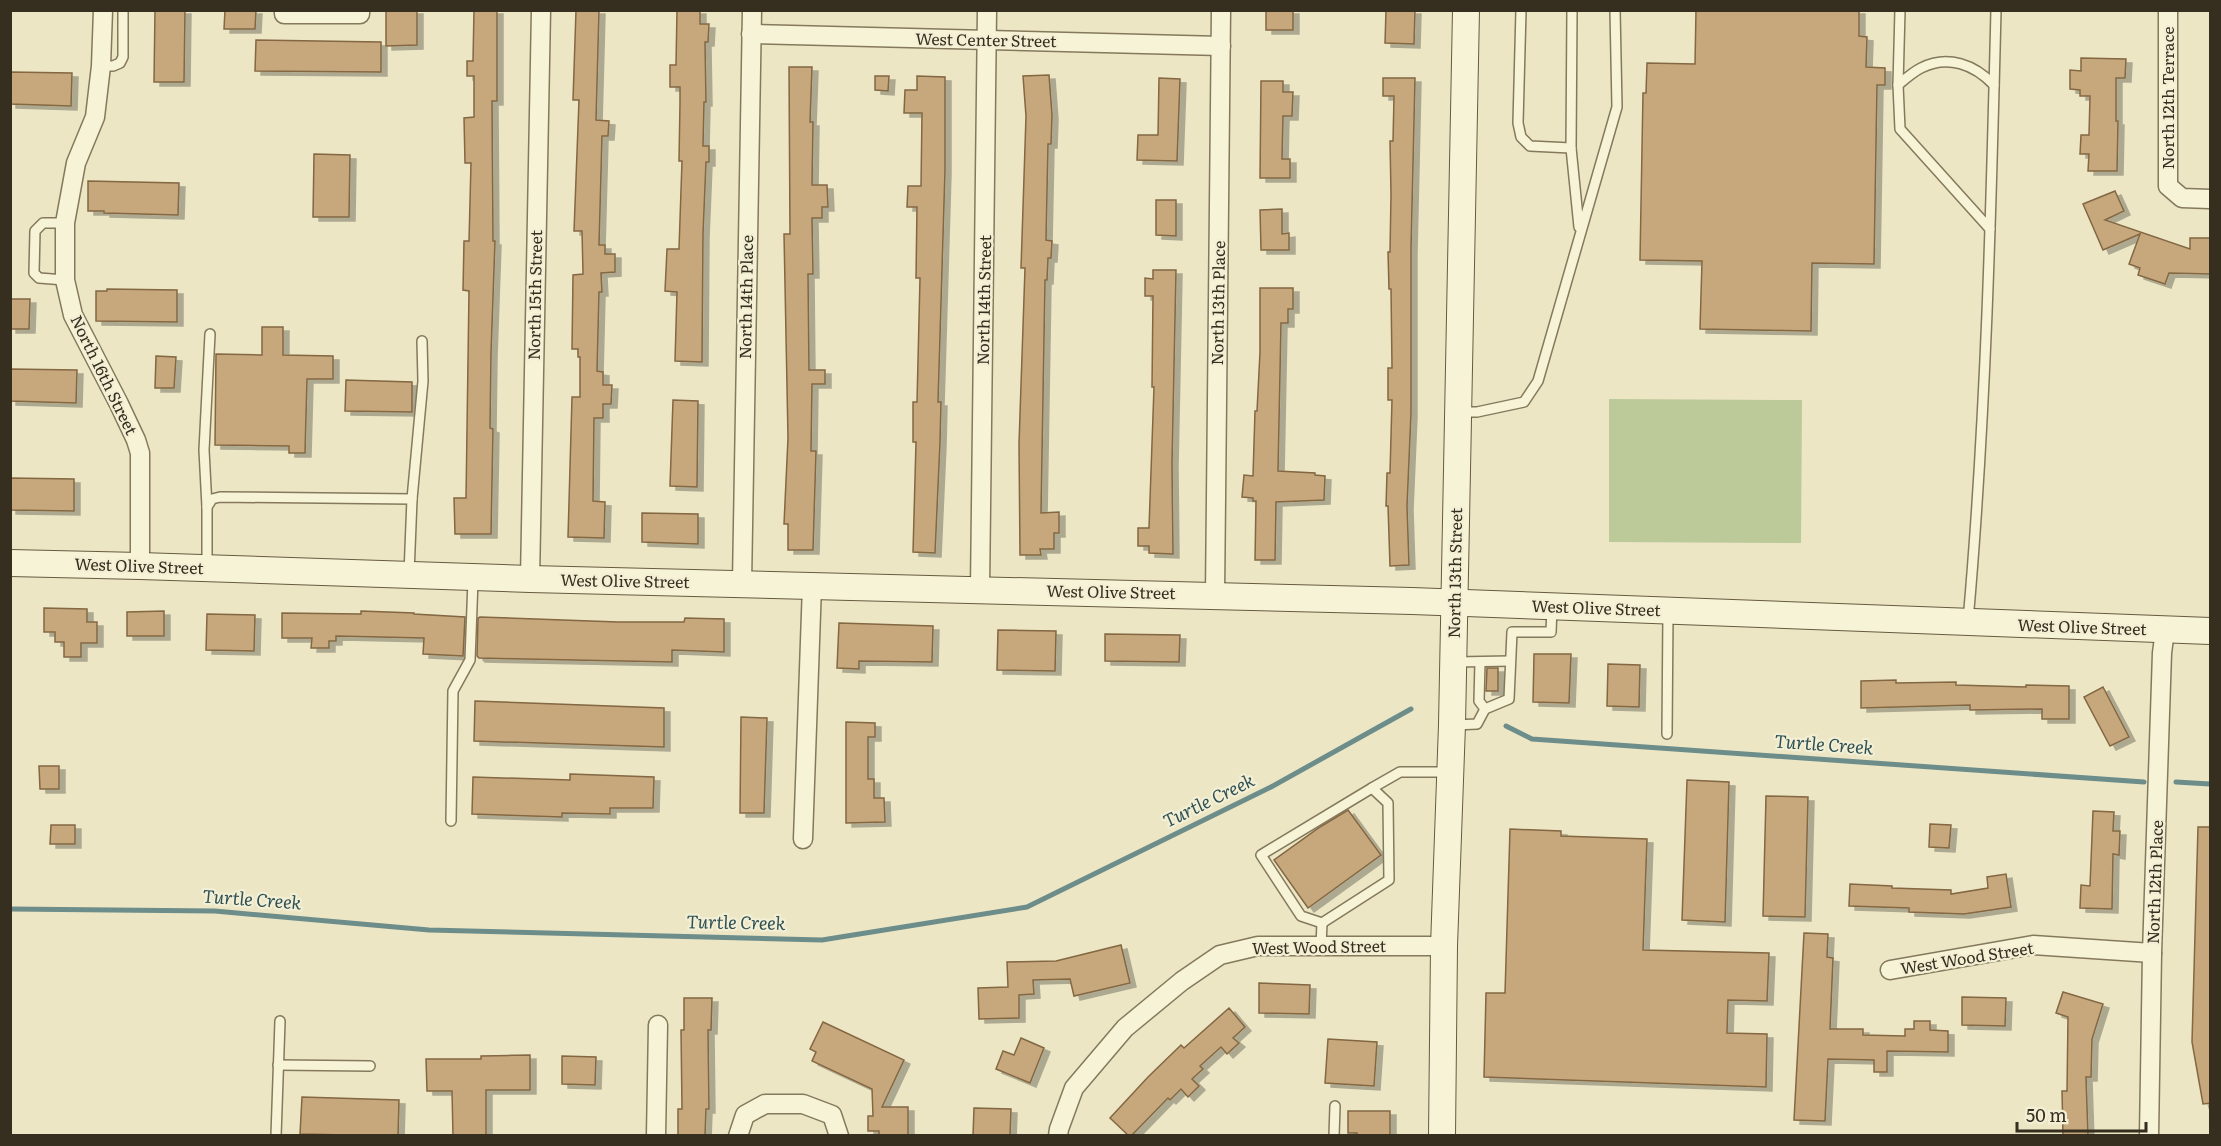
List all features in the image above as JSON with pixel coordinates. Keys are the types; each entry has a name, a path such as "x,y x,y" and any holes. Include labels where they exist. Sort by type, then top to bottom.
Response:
{"main road":[{"name":"North 13th Street","path":"1442,1136 1444,946 1455,602 1466,10"},
{"name":"West Olive Street","path":"10,564 1455,602 2211,631"}],"street":[{"name":"North 16th Street","path":"103,10 101,66 95,117 76,163 65,223 65,280 72,315 119,404 140,453 140,566"},
{"path":"284,10 284,14 360,14 360,10"},
{"name":"North 15th Street","path":"530,579 541,10"},
{"name":"North 14th Place","path":"742,583 752,10"},
{"name":"North 14th Street","path":"980,589 987,10"},
{"name":"North 13th Place","path":"1215,595 1221,10"},
{"name":"North 12th Terrace","path":"2168,10 2168,186 2182,198 2211,199"},
{"name":"West Center Street","path":"751,34 1221,46"},
{"path":"803,839 812,585"},
{"name":"North 12th Place","path":"2149,1136 2152,953 2162,653 2165,630"},
{"name":"West Wood Street","path":"1890,970 2033,945 2152,953"},
{"name":"West Wood Street","path":"1058,1132 1074,1088 1125,1028 1220,955 1258,946 1444,946"},
{"path":"656,1136 658,1025"},
{"path":"738,1136 745,1115 765,1104 803,1104 832,1115 839,1136"}],"lane":[{"path":"101,66 113,66 120,63 123,57 123,10"},
{"path":"1521,10 1518,123 1521,137 1530,146 1571,148"},
{"path":"1572,10 1571,148 1580,234"},
{"path":"1458,412 1477,412 1524,402 1538,381 1617,107 1615,10"},
{"path":"1900,10 1898,85 1900,129 1990,229"},
{"path":"1967,623 1981,436 1996,10"},
{"path":"1898,85 1921,68 1940,61 1967,66 1982,73 1995,85"},
{"path":"65,223 43,223 35,231 34,273 39,278 65,280"},
{"path":"207,568 204,450 210,334"},
{"path":"409,575 412,499 423,381 422,341"},
{"path":"207,507 212,499 220,497 412,499"},
{"path":"451,821 453,691 470,660 473,577"},
{"path":"1452,725 1477,724 1485,709 1509,699 1512,632 1551,632 1552,606"},
{"path":"1667,734 1668,611"},
{"path":"1453,662 1510,661"},
{"path":"1480,662 1479,701 1485,709"},
{"path":"1322,923 1301,916 1261,855 1400,772 1450,772"},
{"path":"1322,923 1389,880 1388,803 1372,788"},
{"path":"1322,923 1322,946"},
{"path":"276,1136 280,1021"},
{"path":"278,1065 370,1066"},
{"path":"1334,1136 1335,1106"}],"green space":[{"path":"1609,399 1802,400 1801,543 1609,542"}],"building":[{"path":"155,10 185,10 184,82 154,82"},
{"path":"225,10 256,10 255,29 224,29"},
{"path":"386,10 417,10 417,45 386,46"},
{"path":"474,10 497,10 497,101 492,101 493,241 495,241 491,353 490,428 493,429 491,534 455,534 454,498 466,498 469,291 463,290 464,241 469,241 471,163 465,163 464,118 474,117 474,76 467,76 467,61 473,61"},
{"path":"576,10 599,10 596,120 609,121 608,136 602,136 599,245 605,245 605,254 615,254 615,272 601,273 597,371 603,372 603,385 612,385 611,404 603,404 603,418 594,418 593,501 605,502 604,538 568,537 572,397 580,397 580,357 578,357 578,349 572,349 573,275 583,274 582,231 574,231 579,100 573,100"},
{"path":"677,10 700,10 700,24 709,24 708,42 705,42 706,102 704,102 703,146 709,146 709,162 706,162 703,234 702,362 675,361 677,292 665,291 667,249 679,249 682,161 679,161 680,87 670,87 670,65 676,65"},
{"path":"1266,10 1293,10 1293,30 1266,30"},
{"path":"1386,10 1415,10 1414,44 1385,43"},
{"path":"1696,10 1859,10 1859,36 1867,37 1866,67 1885,68 1885,85 1877,85 1874,264 1812,263 1811,331 1700,329 1702,261 1640,260 1643,93 1646,93 1647,63 1695,64"},
{"path":"256,40 381,42 381,72 255,71"},
{"path":"2081,58 2126,59 2125,78 2116,78 2117,171 2088,171 2089,154 2080,154 2081,135 2089,135 2090,96 2080,96 2080,90 2070,89 2070,70 2081,71"},
{"path":"789,67 812,67 810,122 813,122 812,185 827,185 828,207 822,207 822,218 812,218 813,274 808,274 809,370 825,370 825,384 812,384 811,451 816,451 813,550 788,550 788,524 784,524 788,438 784,234 790,234"},
{"path":"10,72 72,73 71,106 10,104"},
{"path":"1049,75 1052,115 1051,144 1048,144 1046,240 1052,241 1051,258 1048,258 1047,280 1045,280 1041,513 1059,512 1059,533 1054,533 1054,549 1040,549 1041,555 1020,555 1019,444 1025,268 1021,268 1026,116 1023,76"},
{"path":"875,76 889,76 888,91 875,90"},
{"path":"917,76 945,77 945,170 938,402 941,402 935,553 913,552 916,442 913,442 913,402 917,402 920,278 916,278 917,207 907,207 908,186 921,186 922,113 904,113 905,90 917,90"},
{"path":"1159,78 1180,79 1177,161 1137,160 1138,135 1158,135"},
{"path":"1383,78 1415,78 1411,249 1411,413 1407,506 1409,565 1390,566 1388,506 1386,506 1387,473 1390,473 1392,400 1388,400 1388,368 1392,368 1388,252 1390,252 1390,141 1393,141 1394,96 1383,96"},
{"path":"1261,81 1283,81 1283,92 1293,92 1292,116 1283,116 1282,159 1290,159 1290,178 1260,178"},
{"path":"314,154 350,155 349,217 313,217"},
{"path":"88,181 179,183 178,215 88,211"},
{"path":"2115,191 2124,211 2105,220 2190,249 2190,238 2211,238 2211,274 2169,273 2165,284 2138,275 2140,268 2129,264 2140,234 2103,250 2083,204"},
{"path":"1156,200 1176,200 1176,236 1156,235"},
{"path":"1282,209 1282,234 1289,233 1289,250 1261,250 1260,210"},
{"path":"1153,270 1176,270 1172,464 1173,554 1149,553 1149,546 1138,546 1138,528 1149,528 1154,387 1152,387 1153,296 1145,296 1145,278 1153,279"},
{"path":"1260,288 1293,288 1293,309 1288,309 1288,323 1281,323 1278,471 1315,473 1315,475 1325,476 1324,500 1276,502 1275,560 1255,560 1256,501 1253,501 1253,498 1242,497 1244,475 1253,476 1260,352"},
{"path":"107,289 177,290 177,322 96,321 96,291 107,291"},
{"path":"10,299 30,299 29,329 10,329"},
{"path":"262,327 283,327 283,355 333,356 333,379 307,379 305,453 289,453 289,446 215,445 216,354 262,355"},
{"path":"156,356 176,357 174,388 155,388"},
{"path":"10,369 77,370 76,403 10,401"},
{"path":"346,380 412,382 412,412 345,411"},
{"path":"673,400 698,401 697,487 670,486"},
{"path":"10,478 74,479 74,511 10,510"},
{"path":"642,513 698,514 698,544 642,542"},
{"path":"44,608 87,609 87,622 97,622 97,643 81,643 81,657 64,657 64,642 55,642 55,632 44,632"},
{"path":"164,611 164,636 127,636 127,612"},
{"path":"361,611 465,617 463,656 423,654 424,638 336,636 336,641 329,641 329,648 311,648 312,638 282,638 282,613 361,614"},
{"path":"207,614 255,615 254,651 206,650"},
{"path":"478,618 618,622 684,622 685,618 724,619 724,652 672,650 672,662 479,658 477,656"},
{"path":"839,623 933,626 932,662 859,661 859,669 837,668"},
{"path":"998,630 1056,631 1055,671 997,670"},
{"path":"1105,634 1180,635 1179,662 1105,661"},
{"path":"1534,654 1571,654 1569,703 1533,702"},
{"path":"1608,664 1640,665 1639,707 1607,706"},
{"path":"1487,668 1498,668 1498,691 1486,691"},
{"path":"1896,680 1896,683 1956,682 1956,685 2069,686 2069,719 2042,719 2042,709 1970,710 1970,705 1861,708 1861,681"},
{"path":"2103,687 2129,737 2110,746 2084,697"},
{"path":"475,701 664,708 664,747 474,741"},
{"path":"741,717 767,718 764,813 740,813"},
{"path":"846,722 875,723 875,737 868,737 868,779 874,779 874,798 884,798 885,822 846,823"},
{"path":"39,766 59,766 59,789 40,789"},
{"path":"570,774 654,777 653,808 610,808 610,814 562,813 562,817 472,814 473,777 570,780"},
{"path":"1687,780 1729,782 1725,922 1682,920"},
{"path":"1766,796 1808,797 1805,917 1763,916"},
{"path":"1348,810 1381,855 1308,908 1274,860"},
{"path":"2093,811 2114,812 2113,831 2120,831 2119,855 2113,854 2112,909 2080,908 2081,885 2090,886"},
{"path":"1930,824 1951,825 1949,848 1929,847"},
{"path":"51,825 75,825 75,844 50,844"},
{"path":"2198,827 2211,827 2211,1103 2203,1104 2192,1042"},
{"path":"1510,829 1561,831 1561,836 1647,839 1643,950 1769,953 1767,1001 1728,1000 1727,1033 1767,1034 1766,1087 1484,1077 1486,993 1505,993"},
{"path":"2006,874 2011,907 1964,914 1909,912 1909,908 1849,906 1850,884 1951,890 1951,894 1988,888 1987,877"},
{"path":"1804,933 1828,934 1827,957 1833,958 1830,1029 1863,1029 1863,1035 1905,1036 1905,1029 1914,1029 1914,1021 1930,1021 1930,1030 1948,1031 1948,1052 1887,1051 1887,1072 1874,1072 1874,1060 1828,1059 1825,1121 1794,1120"},
{"path":"1121,945 1130,983 1074,996 1070,979 1033,980 1034,994 1019,995 1019,1018 979,1019 978,988 1008,987 1007,962 1056,961"},
{"path":"1259,983 1310,985 1309,1014 1259,1013"},
{"path":"2063,992 2103,1004 2092,1039 2091,1077 2086,1077 2088,1136 2063,1136 2062,1091 2067,1091 2068,1017 2056,1013"},
{"path":"1962,997 2006,998 2005,1026 1962,1025"},
{"path":"684,998 712,998 711,1030 708,1030 709,1109 706,1109 705,1136 678,1136 678,1109 682,1109 681,1030 684,1030"},
{"path":"1229,1008 1245,1027 1233,1038 1239,1043 1227,1054 1221,1047 1200,1066 1203,1069 1192,1079 1199,1086 1188,1097 1181,1089 1170,1100 1168,1098 1129,1136 1110,1118 1181,1045 1184,1048"},
{"path":"823,1022 904,1060 882,1107 908,1107 908,1136 879,1136 879,1131 868,1131 868,1116 873,1116 872,1089 812,1061 816,1052 810,1049"},
{"path":"1021,1038 1044,1048 1030,1083 996,1069 1003,1051 1014,1055"},
{"path":"1328,1039 1377,1042 1374,1086 1325,1083"},
{"path":"530,1055 530,1090 486,1090 486,1136 453,1136 452,1091 427,1091 426,1059 481,1059 481,1056"},
{"path":"562,1056 596,1057 595,1085 562,1084"},
{"path":"302,1097 399,1100 398,1136 300,1134"},
{"path":"974,1108 1011,1109 1010,1136 973,1136"},
{"path":"1348,1111 1390,1111 1390,1136 1357,1136 1357,1133 1348,1133"}],"waterway":[{"name":"Turtle Creek","path":"10,909 215,911 429,930 822,940 1027,907 1271,787 1411,709"},
{"name":"Turtle Creek","path":"1506,726 1532,739 2144,782"},
{"name":"Turtle Creek","path":"2176,782 2210,784"}]}
